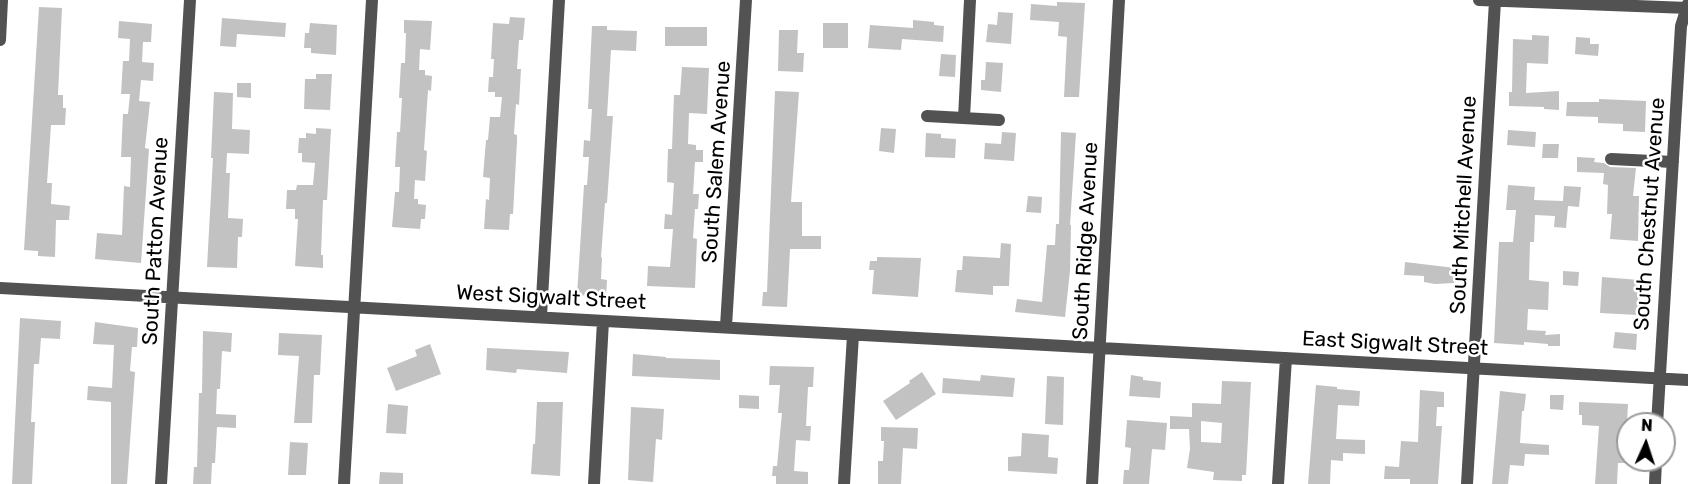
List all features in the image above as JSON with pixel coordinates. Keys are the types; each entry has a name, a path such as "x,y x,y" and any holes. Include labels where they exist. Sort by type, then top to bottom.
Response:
{"street":[{"path":"0,40 2,0"},
{"name":"South Patton Avenue","path":"161,484 190,0"},
{"path":"344,484 372,0"},
{"path":"541,316 559,0"},
{"name":"South Salem Avenue","path":"726,326 746,0"},
{"path":"964,118 970,0"},
{"name":"South Ridge Avenue","path":"1092,484 1119,0"},
{"path":"1479,0 1634,3 1688,7"},
{"name":"South Mitchell Avenue","path":"1467,484 1495,1"},
{"name":"South Chestnut Avenue","path":"1658,412 1681,26 1688,7"},
{"path":"927,116 999,120"},
{"path":"1611,159 1673,162"},
{"name":"West Sigwalt Street","path":"0,288 726,326 1100,349"},
{"path":"594,484 603,321"},
{"path":"844,484 853,335"},
{"name":"East Sigwalt Street","path":"1100,349 1688,381"},
{"path":"1278,484 1286,358"}],"building":[{"path":"1057,2 1085,3 1079,97 1064,97 1067,37 1058,36 1059,22 1030,20 1031,4 1057,6"},
{"path":"39,7 62,8 58,95 63,95 63,108 66,108 65,125 51,125 47,183 52,183 51,204 70,206 69,220 56,220 55,257 38,256 38,251 24,250"},
{"path":"998,12 1013,13 1011,44 986,42 988,24 997,25"},
{"path":"510,17 525,18 523,40 519,40 517,69 521,69 519,105 516,104 514,134 517,135 517,141 513,214 510,214 509,230 484,229 490,178 483,177 486,140 488,140 490,117 500,117 502,97 495,97 495,92 488,92 489,77 493,77 494,59 491,59 493,23 509,24"},
{"path":"222,18 286,23 285,37 237,34 236,47 220,46"},
{"path":"404,20 432,21 430,50 420,49 419,70 425,70 425,75 432,76 431,91 428,90 424,150 427,151 425,181 415,180 414,199 418,199 418,204 426,205 425,219 421,219 420,229 392,227 395,192 399,192 400,167 395,167 402,98 399,98 401,63 405,63"},
{"path":"913,20 934,22 934,25 944,26 943,42 902,39 901,50 868,48 870,25 913,28"},
{"path":"119,21 152,24 151,42 143,42 142,62 154,63 153,81 141,80 139,101 150,102 145,148 149,149 141,263 95,259 97,233 122,235 124,186 130,187 131,157 121,157 123,114 128,114 130,94 121,94 123,61 129,61 130,39 118,38"},
{"path":"310,23 337,25 336,55 311,53 311,48 304,48 305,33 309,33"},
{"path":"823,23 848,23 848,48 823,48"},
{"path":"592,26 607,26 607,30 637,31 636,51 611,50 607,116 613,116 601,257 601,279 607,280 606,297 577,295 584,185 587,185 589,157 583,157 584,140 590,141 592,109 588,109"},
{"path":"665,27 707,27 707,46 665,46"},
{"path":"779,30 798,30 797,53 804,53 803,72 778,71"},
{"path":"1532,35 1549,36 1548,64 1527,63 1526,93 1559,91 1559,110 1509,106 1509,92 1512,92 1513,39 1532,40"},
{"path":"1576,37 1590,38 1590,44 1599,44 1598,56 1575,54"},
{"path":"941,54 956,55 955,77 939,76"},
{"path":"986,62 1003,63 1001,92 981,90 981,80 985,80"},
{"path":"682,67 709,68 707,114 689,113 688,144 696,145 696,150 703,150 703,162 695,162 693,194 699,194 698,209 695,209 693,238 697,239 695,288 647,286 648,266 670,267 673,229 664,229 665,214 672,215 674,183 667,182 668,149 672,149 674,95 680,95"},
{"path":"316,74 332,74 330,110 304,109 305,79 316,79"},
{"path":"237,83 251,83 251,98 237,97"},
{"path":"775,91 799,92 791,202 802,202 802,236 821,236 821,249 790,249 787,307 762,306 763,292 767,292"},
{"path":"214,92 233,93 232,129 250,130 249,154 227,153 226,173 230,173 228,218 243,219 242,237 238,237 237,268 207,267"},
{"path":"1599,99 1646,101 1645,132 1623,131 1623,124 1598,123 1598,117 1566,116 1567,102 1599,102"},
{"path":"316,128 331,129 327,200 323,200 321,255 323,255 323,268 295,266 298,219 295,219 295,209 286,209 287,190 296,190 297,185 313,185 315,163 302,162 302,153 298,153 299,138 306,138 306,133 316,134"},
{"path":"881,128 896,129 894,153 879,151"},
{"path":"1508,130 1536,132 1535,147 1507,145"},
{"path":"1002,132 1016,133 1014,161 984,159 985,143 1001,144"},
{"path":"1061,132 1076,133 1070,225 1070,271 1065,317 1015,312 1017,299 1042,302 1047,245 1055,245 1056,224 1059,224"},
{"path":"926,133 941,134 941,138 956,139 955,158 925,157"},
{"path":"1543,144 1559,144 1558,158 1542,158"},
{"path":"1577,157 1595,158 1594,162 1604,163 1610,167 1636,168 1633,196 1639,196 1638,241 1610,239 1612,214 1607,214 1608,185 1603,184 1604,173 1577,172"},
{"path":"1508,185 1535,187 1534,200 1563,201 1564,186 1581,187 1579,207 1568,206 1566,228 1554,227 1555,216 1535,215 1534,242 1530,242 1529,280 1549,282 1548,310 1528,309 1527,330 1546,331 1545,335 1560,334 1560,346 1524,342 1524,345 1494,343 1499,242 1513,242 1516,210 1506,210"},
{"path":"1028,196 1042,197 1041,213 1026,212"},
{"path":"1001,243 1011,244 1009,286 993,286 993,295 955,292 957,270 962,270 963,256 1000,258"},
{"path":"877,257 921,258 918,297 872,294 874,270 869,270 870,261 877,261"},
{"path":"1405,262 1455,268 1454,283 1435,284 1424,282 1424,276 1404,275"},
{"path":"1563,271 1579,272 1578,286 1563,285"},
{"path":"1602,277 1639,280 1638,315 1600,313"},
{"path":"20,318 61,321 60,339 41,338 39,364 34,364 31,422 35,422 32,484 12,484"},
{"path":"95,322 138,328 137,347 132,347 130,371 135,372 127,484 111,484 111,402 87,400 88,386 112,388 114,345 93,344"},
{"path":"203,331 232,333 231,352 222,351 216,414 236,415 236,428 217,427 211,484 193,484 194,467 197,467 199,393 202,393"},
{"path":"1615,332 1637,334 1636,350 1613,348"},
{"path":"279,333 322,335 320,375 314,375 312,423 294,423 299,356 278,355"},
{"path":"430,344 441,374 396,391 387,368 417,356 415,350"},
{"path":"487,348 569,352 567,373 517,369 516,373 486,370"},
{"path":"633,354 720,360 720,380 632,376"},
{"path":"770,366 814,367 813,387 808,387 806,426 811,426 810,441 796,440 794,471 808,472 808,484 776,484 776,476 772,476 773,466 777,466 782,413 778,413 780,385 769,385"},
{"path":"922,372 936,394 896,420 883,401"},
{"path":"981,375 1015,378 1013,397 942,393 943,378 980,381"},
{"path":"1131,375 1143,377 1143,380 1161,382 1160,398 1129,396"},
{"path":"1047,376 1064,377 1063,425 1045,424"},
{"path":"1222,381 1251,382 1246,475 1242,475 1242,481 1213,480 1214,472 1187,468 1190,449 1189,429 1170,429 1170,416 1192,417 1192,403 1221,404","holes":["1201,421 1222,423 1221,443 1201,442"]},
{"path":"1316,385 1360,391 1359,406 1338,405 1336,439 1365,440 1365,454 1343,453 1343,461 1331,460 1330,484 1308,484"},
{"path":"1420,390 1444,392 1444,407 1437,407 1436,426 1442,426 1438,484 1410,484 1410,479 1384,479 1385,466 1399,467 1401,441 1418,442"},
{"path":"1500,391 1526,394 1524,411 1522,411 1520,443 1549,445 1549,455 1525,454 1524,466 1510,465 1508,484 1492,484"},
{"path":"739,395 759,396 759,409 739,408"},
{"path":"1550,395 1564,395 1563,410 1550,409"},
{"path":"537,402 563,402 560,476 531,474"},
{"path":"1579,402 1628,404 1628,412 1616,412 1617,484 1595,484 1599,426 1582,425 1582,415 1579,415"},
{"path":"388,404 408,406 406,434 386,433"},
{"path":"631,407 664,409 662,440 656,439 653,482 628,480"},
{"path":"1127,420 1167,423 1165,450 1152,449 1149,484 1123,484 1124,470 1129,470 1131,448 1125,447"},
{"path":"881,427 918,428 917,449 903,448 901,484 878,484 878,461 883,461 884,441 881,441"},
{"path":"1022,433 1049,435 1048,457 1058,458 1057,474 1008,471 1008,457 1021,456"},
{"path":"290,442 308,443 306,475 288,475"},
{"path":"380,472 403,473 403,484 379,484"}]}
